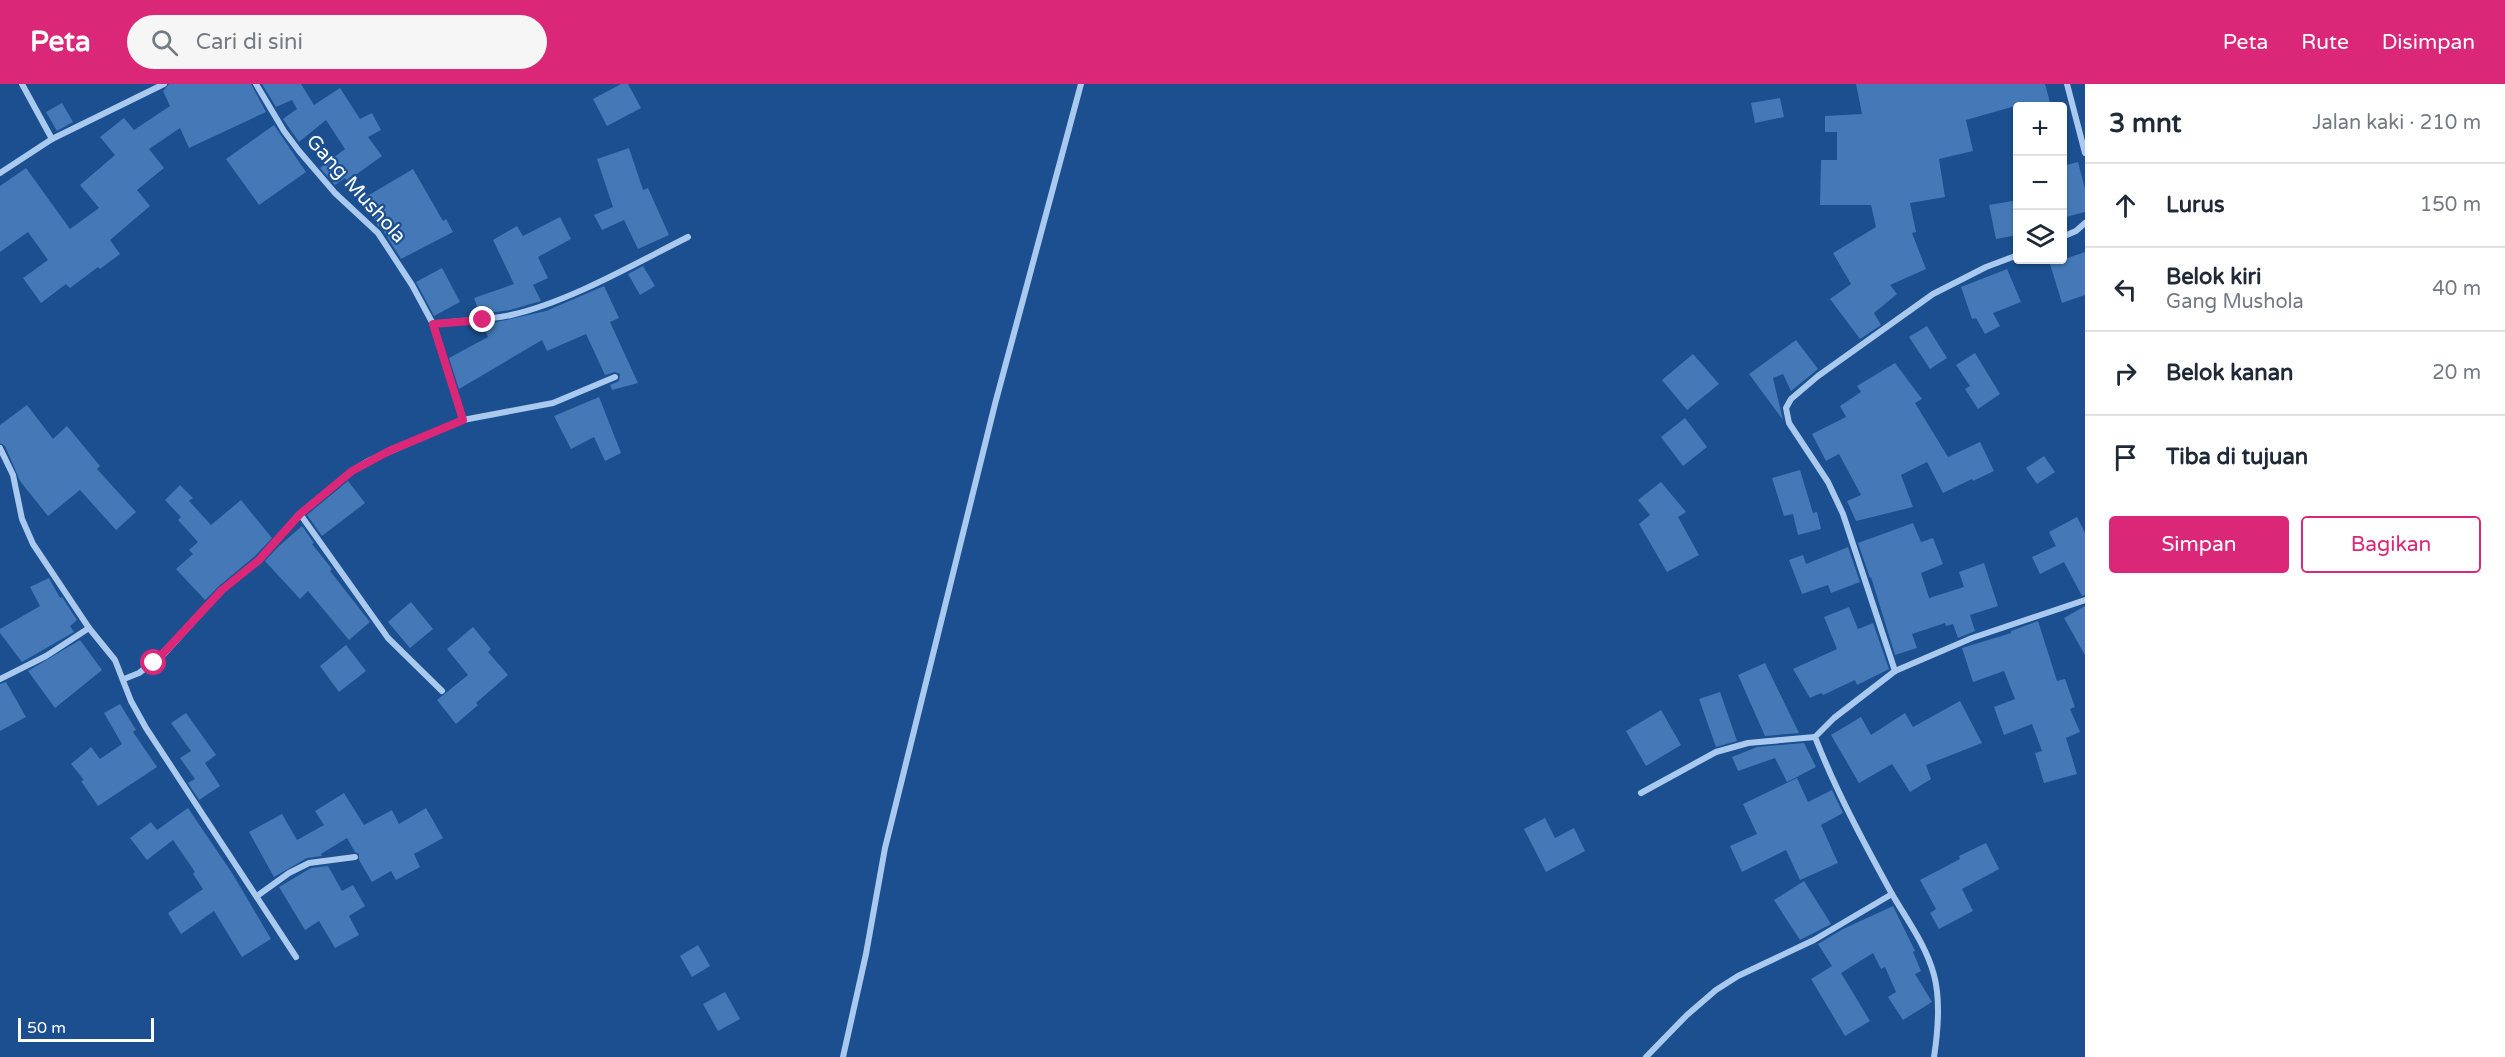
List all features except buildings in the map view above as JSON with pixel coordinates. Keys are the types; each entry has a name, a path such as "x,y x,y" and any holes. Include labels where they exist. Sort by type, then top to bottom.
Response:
{"street":[{"path":"22,84 52,139"},
{"path":"0,173 52,139 164,84"},
{"name":"Gang Mushola","path":"256,84 284,131 299,151 335,193 367,221 388,248 433,324 463,420"},
{"path":"843,1057 866,954 885,848 1004,370 1081,84"},
{"path":"2067,84 2085,153"},
{"path":"2067,235 2085,223"},
{"path":"433,324 483,320 519,313 600,281 688,237"},
{"path":"1895,671 1843,514 1828,482 1789,423 1786,408 1791,399 1812,381 1933,294 1986,267 2013,257"},
{"path":"124,679 139,673 165,653 222,590 259,560 300,514 368,460 463,420 553,403 615,377"},
{"path":"0,448 14,476 21,519 30,538 89,628 115,660 124,679 130,701 146,728 296,957"},
{"path":"300,514 388,638 442,691"},
{"path":"1641,793 1699,760 1731,747 1815,737 1851,703 1895,671 1972,638 2085,600"},
{"path":"0,679 46,656 89,628"},
{"path":"1815,737 1847,807 1892,894 1924,948 1935,976 1938,1031 1934,1057"},
{"path":"257,896 289,873 309,863 355,857"},
{"path":"1646,1057 1687,1015 1716,990 1738,976 1814,939 1892,894"}],"route":[{"path":"154,663 222,590 259,560 300,514 334,485 368,460 463,420 433,324 483,320"}]}
